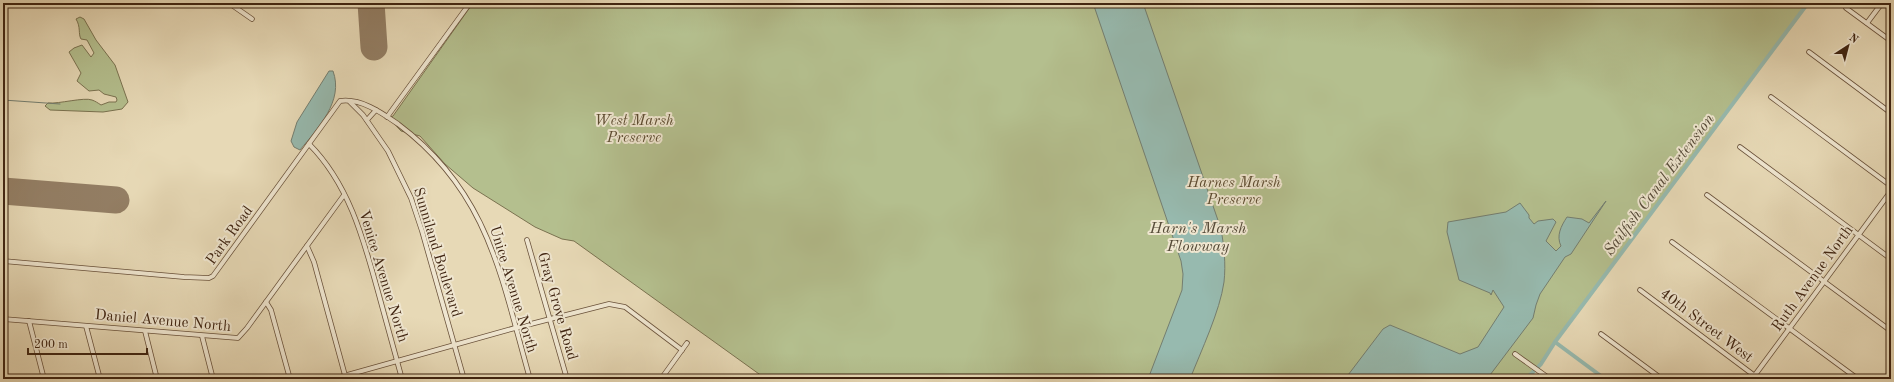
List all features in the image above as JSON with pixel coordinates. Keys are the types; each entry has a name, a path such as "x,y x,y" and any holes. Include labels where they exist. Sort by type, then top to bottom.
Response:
{"street":[{"path":"230,3 252,19"},
{"path":"387,117 470,3"},
{"path":"1867,23 1882,3"},
{"path":"1846,8 1891,41"},
{"path":"1809,52 1891,113"},
{"path":"1771,97 1891,186"},
{"name":"Unice Avenue North","path":"349,100 376,110 417,139 437,159 466,196 488,237 530,379"},
{"name":"Sunniland Boulevard","path":"349,100 366,120 388,151 411,198 422,231 464,379"},
{"name":"Park Road","path":"3,261 209,278 217,273 340,101 349,100"},
{"path":"366,120 376,110"},
{"name":"Venice Avenue North","path":"309,144 325,164 344,195 360,230 402,379"},
{"path":"1740,147 1891,259"},
{"name":"Ruth Avenue North","path":"1754,377 1891,191"},
{"name":"Daniel Avenue North","path":"3,318 238,338 242,335 344,195"},
{"path":"1707,195 1891,331"},
{"name":"Gray Grove Road","path":"527,240 566,379"},
{"path":"1672,242 1858,379"},
{"path":"307,246 314,262 345,377"},
{"name":"40th Street West","path":"1640,290 1754,377 1759,379"},
{"path":"266,302 270,310 290,379"},
{"path":"333,379 345,377 515,328 609,304 625,307 682,350"},
{"path":"29,321 44,379"},
{"path":"86,326 100,379"},
{"path":"145,331 146,340 157,379"},
{"path":"1601,334 1662,379"},
{"path":"202,336 213,379"},
{"path":"661,379 687,343"},
{"path":"1515,354 1550,379"}],"green space":[{"name":"Harnes Marsh Preserve","path":"473,3 1807,3 1532,374 1522,379 766,379 574,241 562,239 535,227 473,188 445,164 420,136 401,131 389,118 393,116"},
{"path":"80,17 84,19 96,40 115,65 128,102 122,109 103,112 50,110 45,106 48,103 83,99 95,101 101,105 109,102 116,102 117,100 116,97 104,94 99,90 89,91 77,81 81,73 69,52 82,45 91,57 94,53 87,40 81,39 80,37 76,19"}],"water":[{"name":"Harn's Marsh Flowway","path":"1093,3 1143,3 1221,229 1225,262 1225,275 1222,293 1210,331 1190,379 1148,379 1182,290 1183,274 1181,261"},
{"path":"329,71 333,71 335,82 335,93 332,103 321,123 300,150 294,147 291,141 297,122"},
{"path":"1606,201 1571,254 1565,257 1540,294 1533,318 1487,379 1345,379 1383,329 1390,325 1460,354 1478,347 1504,307 1493,290 1491,295 1490,293 1459,280 1447,232 1448,222 1506,212 1520,203 1534,224 1538,221 1553,219 1556,222 1546,241 1556,251 1561,246 1559,235 1567,217 1582,219 1589,223"}],"waterway":[{"name":"Sailfish Canal Extension","path":"1526,379 1541,364 1555,342 1808,3"},
{"path":"3,100 60,104"},
{"path":"1555,342 1605,379"}],"runway":[{"path":"371,3 374,47"},
{"path":"3,191 116,200"}],"park label":[{"name":"West Marsh Preserve","path":"634,128"}]}
